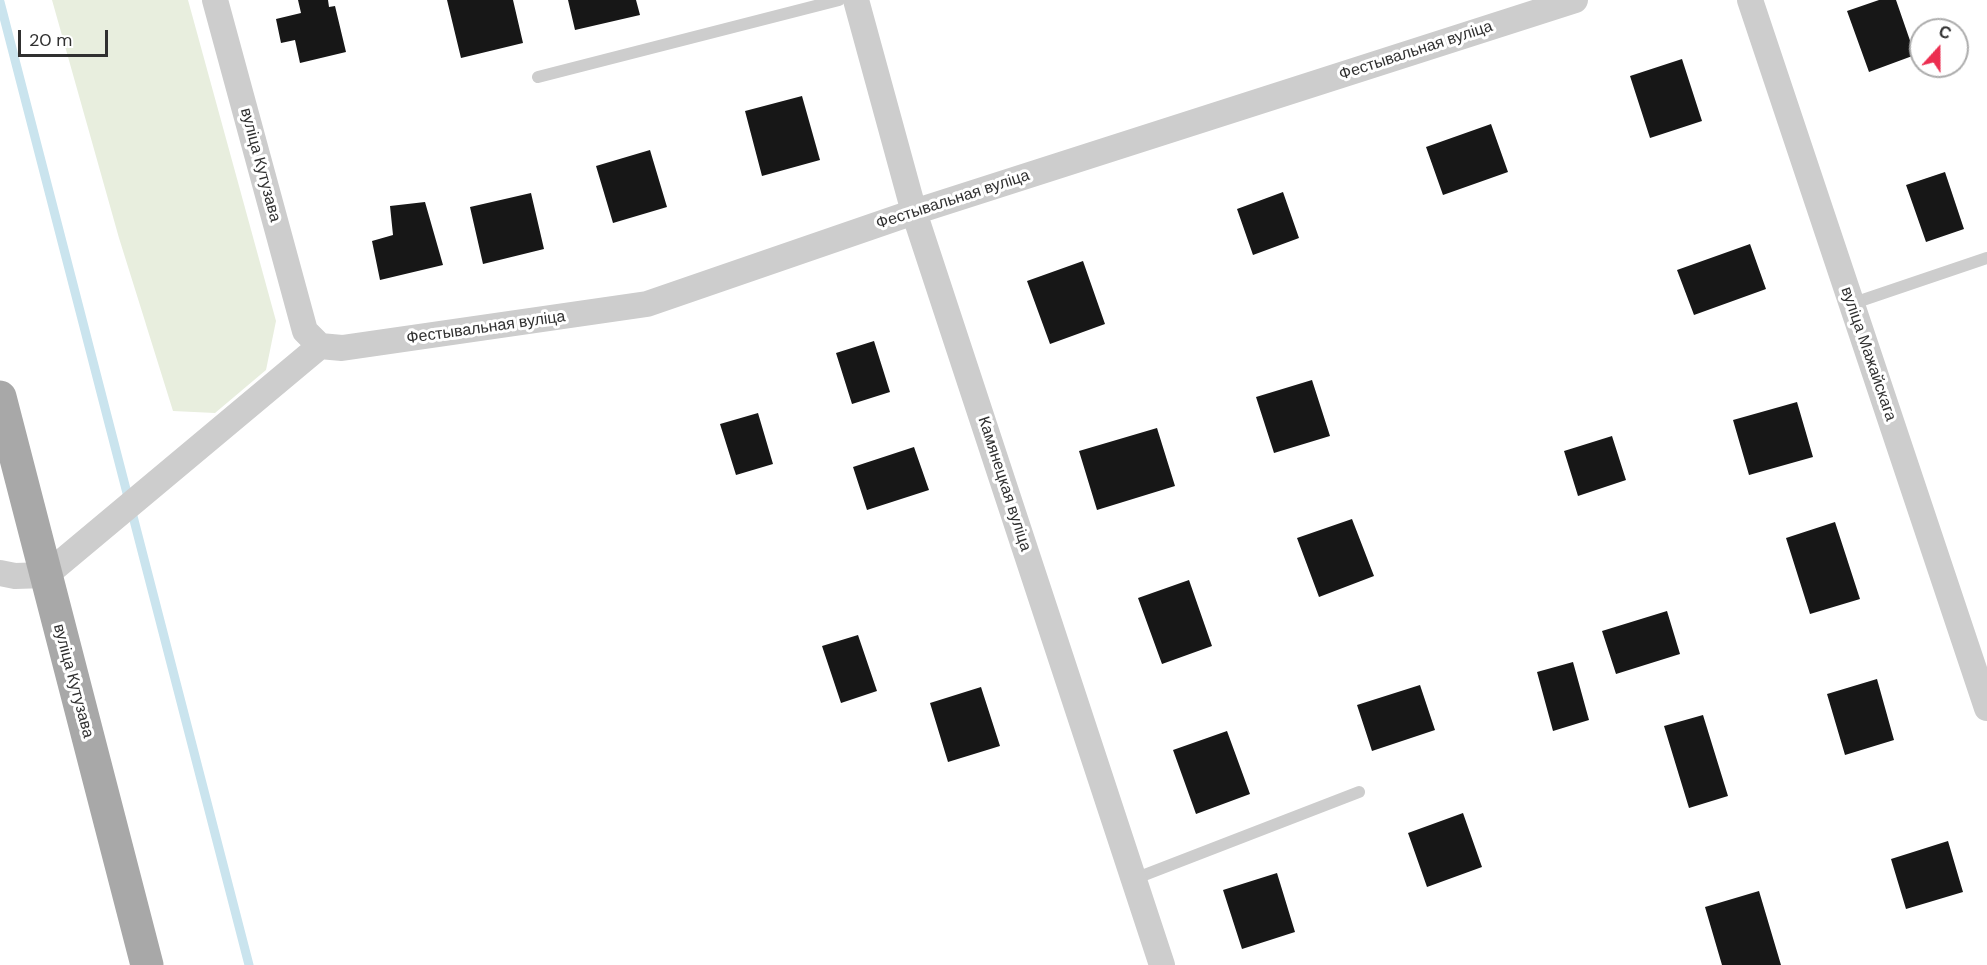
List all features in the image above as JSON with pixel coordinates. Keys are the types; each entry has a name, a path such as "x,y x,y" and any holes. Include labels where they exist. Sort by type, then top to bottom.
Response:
{"main road":[{"name":"вуліца Кутузава","path":"0,397 147,965"}],"street":[{"name":"вуліца Кутузава","path":"215,0 313,338"},
{"name":"Камянецкая вуліца","path":"856,0 914,212 1162,965"},
{"name":"Фестывальная вуліца","path":"313,338 342,348 647,304 914,212 1575,0"},
{"name":"вуліца Мажайскага","path":"1750,0 1987,708"},
{"path":"0,573 15,576 46,575 140,497 313,338"}],"lane":[{"path":"538,77 839,0"},
{"path":"1851,304 1987,258"},
{"path":"1134,879 1359,792"}],"green space":[{"path":"52,0 188,0 276,321 266,370 215,413 173,411 119,238"}],"building":[{"path":"298,0 328,0 329,7 335,6 346,52 300,63 295,40 281,43 276,19 301,13"},
{"path":"447,0 513,0 523,43 461,58"},
{"path":"568,0 636,0 640,15 575,30"},
{"path":"1879,0 1896,0 1909,38 1909,57 1869,72 1847,11"},
{"path":"1682,59 1702,121 1650,138 1630,76"},
{"path":"802,96 820,160 762,176 745,111"},
{"path":"1491,124 1508,172 1443,195 1426,147"},
{"path":"650,150 667,207 613,223 596,166"},
{"path":"1945,172 1964,229 1926,242 1906,185"},
{"path":"1283,192 1299,238 1253,255 1237,209"},
{"path":"531,193 544,249 483,264 470,207"},
{"path":"425,202 443,265 380,280 372,241 393,235 390,206"},
{"path":"1750,244 1766,289 1694,315 1677,270"},
{"path":"1083,261 1105,324 1050,344 1027,281"},
{"path":"874,341 890,392 852,404 836,353"},
{"path":"1312,380 1330,436 1274,453 1256,397"},
{"path":"1797,402 1813,457 1749,475 1733,420"},
{"path":"758,413 773,464 736,475 720,424"},
{"path":"1157,428 1175,486 1097,510 1079,451"},
{"path":"1612,436 1626,480 1578,496 1564,451"},
{"path":"914,447 929,490 867,510 853,467"},
{"path":"1352,519 1374,576 1319,597 1297,538"},
{"path":"1835,522 1860,599 1810,614 1786,538"},
{"path":"1189,580 1212,646 1162,664 1138,598"},
{"path":"1667,611 1680,654 1616,674 1602,631"},
{"path":"858,635 877,691 841,703 822,646"},
{"path":"1573,662 1589,720 1553,731 1537,672"},
{"path":"1877,679 1894,740 1845,755 1827,694"},
{"path":"1420,685 1435,730 1372,751 1357,705"},
{"path":"981,687 1000,746 948,762 930,703"},
{"path":"1703,715 1728,796 1689,808 1664,726"},
{"path":"1227,731 1250,794 1196,814 1173,750"},
{"path":"1463,813 1482,867 1427,887 1408,833"},
{"path":"1948,841 1963,892 1906,909 1891,859"},
{"path":"1277,873 1295,932 1242,949 1223,890"},
{"path":"1759,891 1781,965 1722,965 1705,907"}],"waterway":[{"path":"0,2 249,965"}]}
